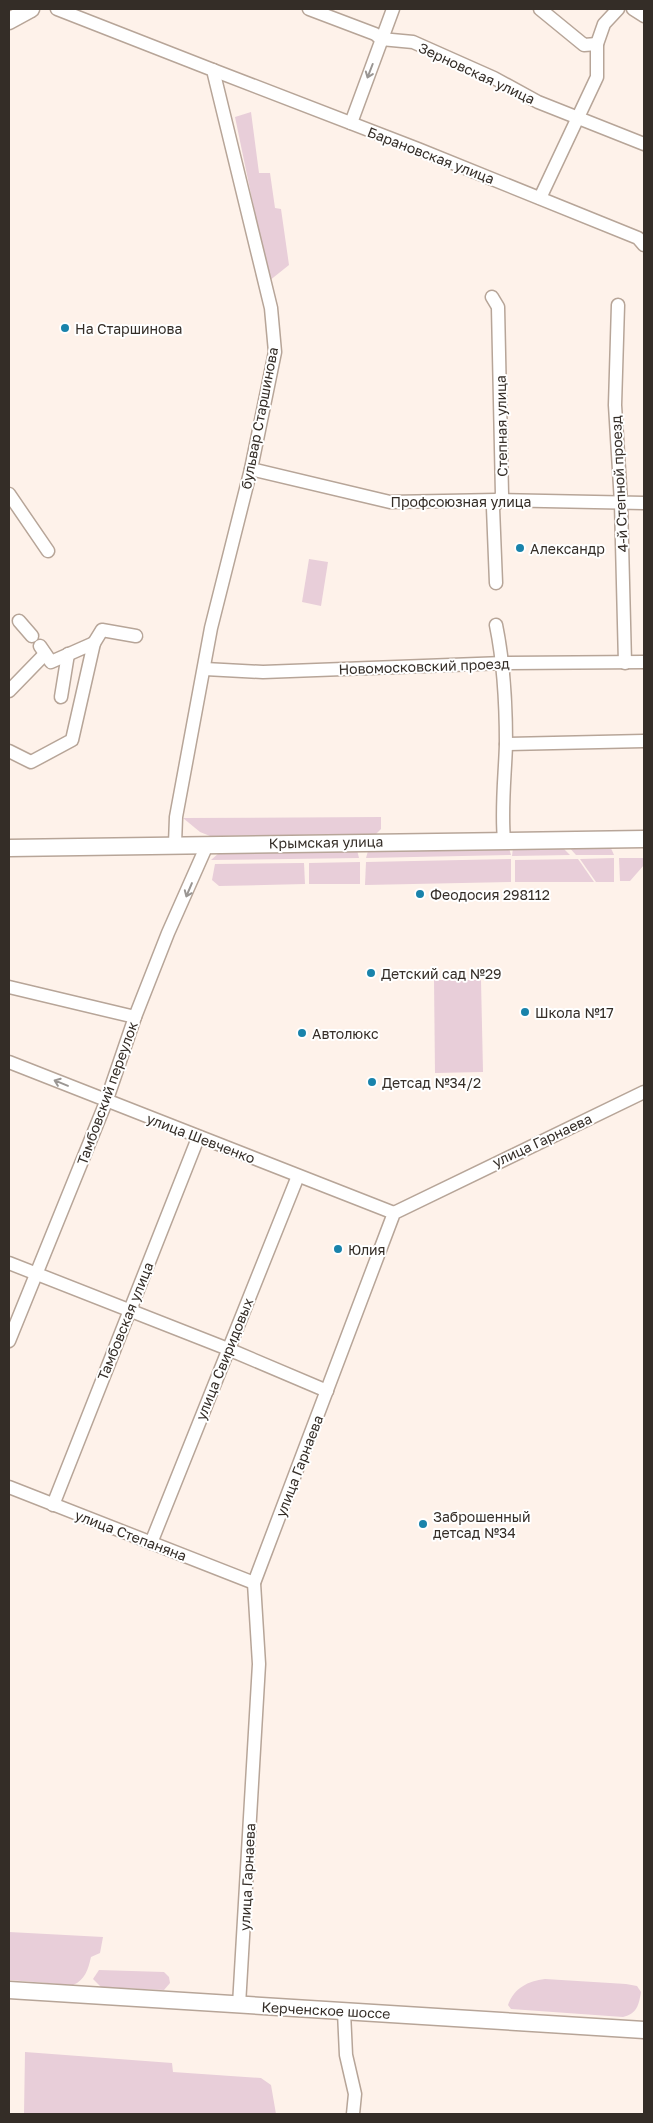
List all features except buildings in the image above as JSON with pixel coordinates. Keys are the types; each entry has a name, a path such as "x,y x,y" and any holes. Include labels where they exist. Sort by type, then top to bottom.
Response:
{"main road":[{"path":"9,21 31,9"},
{"name":"Крымская улица","path":"9,848 175,844 644,840"},
{"name":"Керченское шоссе","path":"9,1990 644,2030"}],"street":[{"path":"57,9 213,70"},
{"name":"Зерновская улица","path":"309,9 375,34 382,39 413,42 494,78 538,102 578,116 644,144"},
{"path":"351,124 392,9"},
{"path":"540,9 584,45 598,44"},
{"path":"540,198 597,77 598,44 604,24 618,9"},
{"path":"633,9 644,16"},
{"name":"Барановская улица","path":"213,70 540,198 638,238 644,245"},
{"name":"бульвар Старшинова","path":"175,844 176,817 205,669 211,628 251,469 275,352 271,308 213,70"},
{"name":"Степная улица","path":"492,297 498,307 502,409 502,495 493,508 496,584"},
{"name":"4-й Степной проезд","path":"618,304 615,405 622,503 625,663"},
{"name":"Профсоюзная улица","path":"251,469 390,502 497,500 644,503"},
{"path":"9,494 48,551"},
{"path":"19,621 51,662 94,643"},
{"path":"496,625 504,663 506,744 502,817 504,840"},
{"path":"9,751 31,762 72,740 94,643 102,630 136,636"},
{"path":"9,691 39,645"},
{"path":"61,698 68,654"},
{"name":"Новомосковский проезд","path":"205,669 263,672 504,663 644,662"},
{"path":"506,744 644,741"},
{"name":"Тамбовский переулок","path":"9,1341 106,1102 135,1017 207,845"},
{"path":"9,987 135,1017"},
{"name":"улица Шевченко","path":"9,1062 198,1138 394,1212"},
{"name":"улица Гарнаева","path":"239,2005 259,1664 254,1583 394,1212 644,1092"},
{"name":"Тамбовская улица","path":"53,1505 128,1310 198,1138"},
{"name":"улица Свиридовых","path":"151,1543 298,1176"},
{"path":"9,1263 228,1349 327,1391"},
{"name":"улица Степаняна","path":"9,1487 254,1583"},
{"path":"344,2012 346,2055 355,2094 353,2114"}],"shaded area":[{"path":"251,112 259,173 270,173 275,208 281,209 289,265 269,281 235,117"},
{"path":"309,559 328,562 321,606 302,602"},
{"path":"381,817 381,829 376,834 210,836 200,832 183,818"},
{"path":"561,846 570,855 512,856 513,848"},
{"path":"568,846 610,846 614,855 576,855"},
{"path":"509,848 511,855 366,858 368,851"},
{"path":"357,850 359,858 211,860 220,852"},
{"path":"614,858 614,882 596,882 580,859"},
{"path":"619,858 644,858 644,865 630,881 620,881"},
{"path":"511,859 511,882 365,885 366,862"},
{"path":"578,859 594,882 515,882 515,860"},
{"path":"360,862 360,884 309,884 309,863"},
{"path":"304,863 305,884 219,886 212,880 215,864"},
{"path":"434,980 481,980 483,1072 435,1073"},
{"path":"9,1932 103,1937 100,1953 91,1957 85,1974 73,1985 9,1980"},
{"path":"99,1970 164,1972 169,1977 170,1983 164,1990 101,1987 93,1979"},
{"path":"545,1979 626,1984 637,1986 641,1992 634,2011 628,2016 623,2017 511,2009 508,2005 514,1994 522,1986"},
{"path":"25,2052 172,2063 173,2072 261,2078 271,2085 276,2114 24,2114"}],"place":[{"name":"На Старшинова","path":"65,328"},
{"name":"Александр","path":"520,548"},
{"name":"Феодосия 298112","path":"420,894"},
{"name":"Детский сад №29","path":"371,973"},
{"name":"Школа №17","path":"525,1012"},
{"name":"Автолюкс","path":"302,1033"},
{"name":"Детсад №34/2","path":"372,1082"},
{"name":"Юлия","path":"338,1249"},
{"name":"Заброшенный детсад №34","path":"423,1524"}]}
